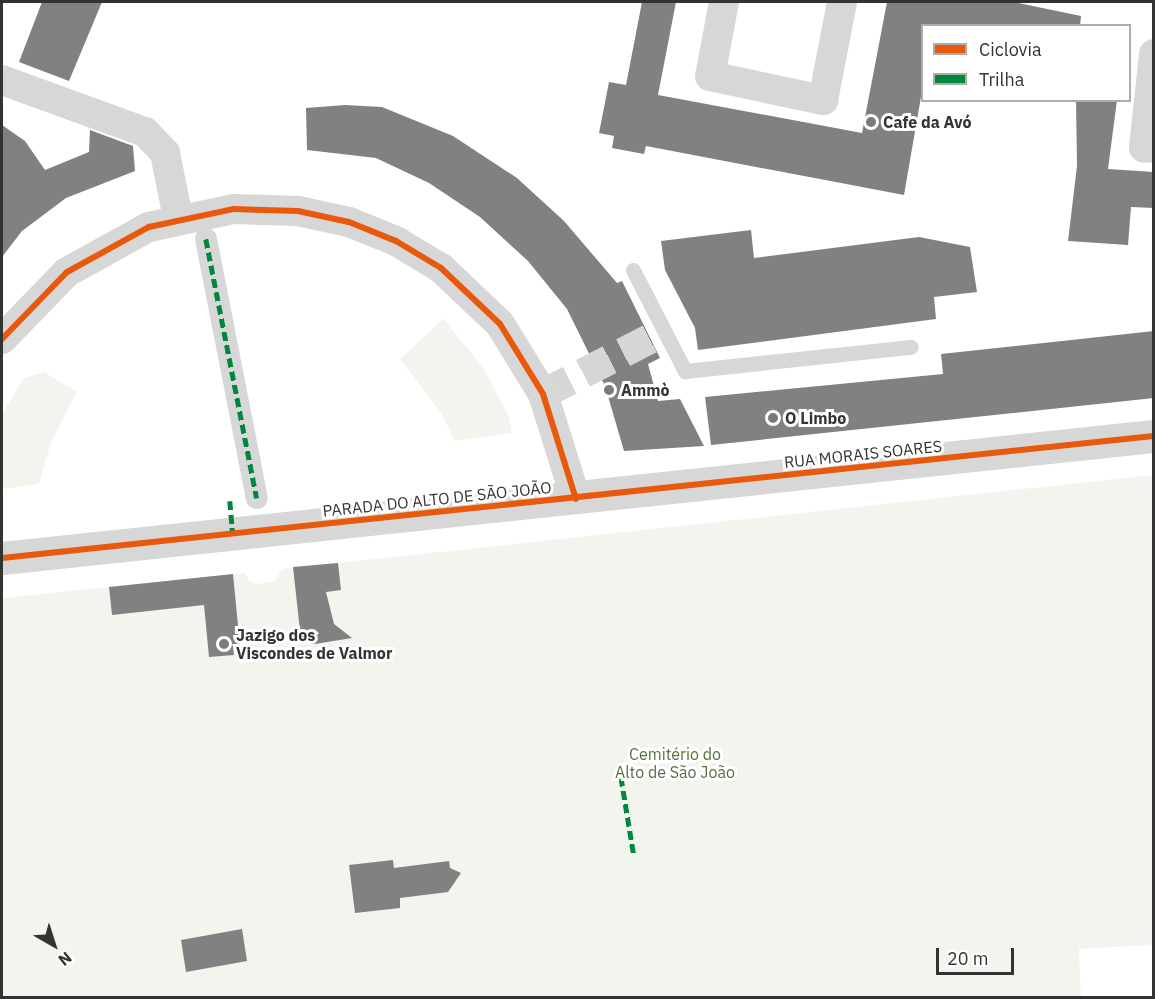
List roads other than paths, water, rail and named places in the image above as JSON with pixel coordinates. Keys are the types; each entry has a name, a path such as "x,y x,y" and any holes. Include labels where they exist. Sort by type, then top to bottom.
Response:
{"street":[{"path":"724,2 710,76 823,100 842,2"},
{"path":"1154,54 1144,147 1154,148"},
{"path":"2,80 145,132 165,153 178,218"},
{"name":"PARADA DO ALTO DE SÃO JOÃO","path":"2,339 68,272 120,239 178,218 234,209 324,215 381,234 441,268 500,324 530,369 551,415 576,499 2,558"},
{"path":"206,239 257,498"},
{"name":"RUA MORAIS SOARES","path":"576,499 1154,436"}],"lane":[{"path":"633,270 685,371 911,347"}],"tunnel":[{"path":"543,394 665,331"}],"place":[{"name":"Cafe da Avó","path":"871,122"},
{"name":"Ammò","path":"609,390"},
{"name":"O Limbo","path":"773,418"},
{"name":"Jazigo dos Viscondes de Valmor","path":"224,644"}],"park label":[{"name":"Cemitério do Alto de São João","path":"675,763"}]}
